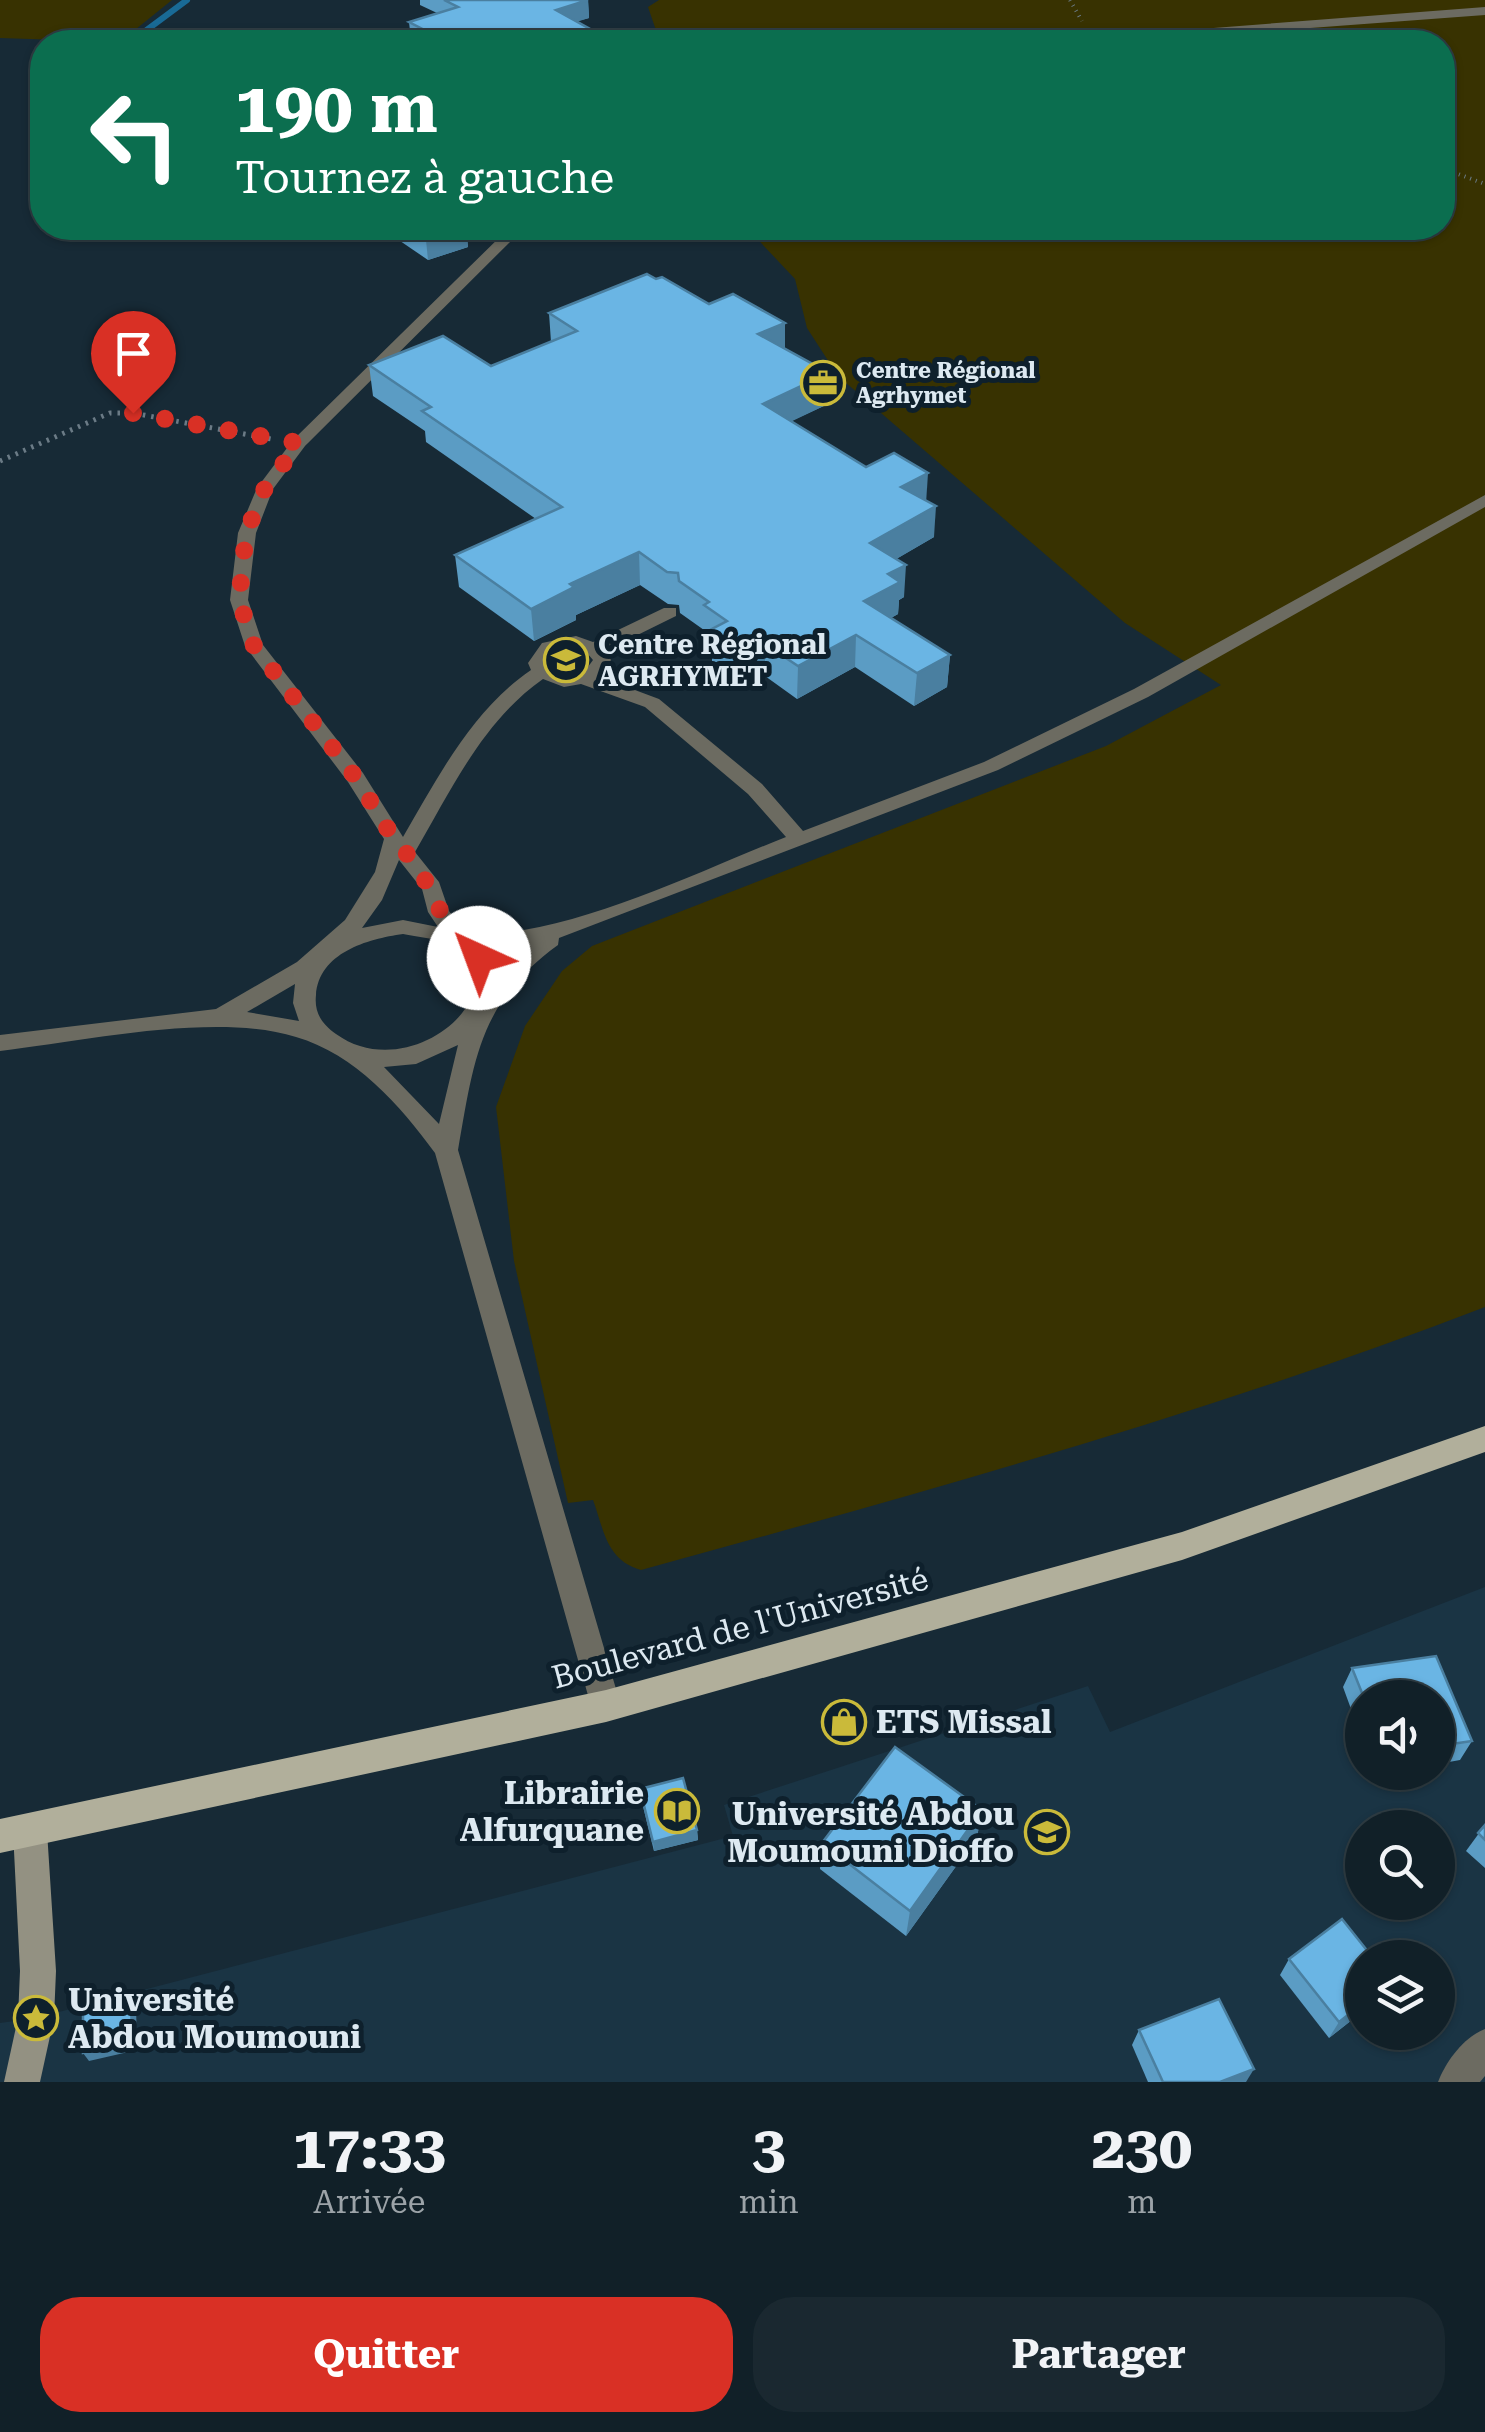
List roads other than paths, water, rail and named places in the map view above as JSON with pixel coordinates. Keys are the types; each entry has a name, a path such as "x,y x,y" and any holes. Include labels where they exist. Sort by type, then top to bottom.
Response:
{"main road":[{"name":"Boulevard de l'Université","path":"15,1834 606,1706 1182,1546 1485,1439"}],"street":[{"path":"15,1834 38,1971 36,2018 22,2082"},
{"path":"1456,2082 1485,2047"}],"lane":[{"path":"1239,30 1485,11"},
{"path":"446,1150 460,1078 484,1004 487,980 479,958 460,941 439,912 432,887 356,778 254,646 239,600 246,533 265,488 299,443 505,240"},
{"path":"220,1017 360,935 392,928 424,928 460,941 500,944 570,928 991,766 1141,693 1485,500"},
{"path":"594,649 670,612"},
{"path":"576,642 594,649 602,660 600,669 584,678 564,681 541,672 537,664 549,647 576,642"},
{"path":"541,672 520,683 491,714 400,845 384,878 312,972 304,1005 322,1036 394,1087 446,1150 606,1706"},
{"path":"584,678 652,703 755,789 798,839"},
{"path":"0,1044 220,1017 304,1031 339,1047 380,1058 424,1052 461,1032 524,957 570,928"}],"waterway":[{"path":"147,30 187,0"}],"place":[{"name":"Centre Régional Agrhymet","path":"823,383"},
{"name":"Centre Régional AGRHYMET","path":"566,660"},
{"name":"ETS Missal","path":"844,1722"},
{"name":"Librairie Alfurquane","path":"677,1811"},
{"name":"Université Abdou Moumouni Dioffo","path":"1047,1832"},
{"name":"Université Abdou Moumouni","path":"36,2018"}]}
